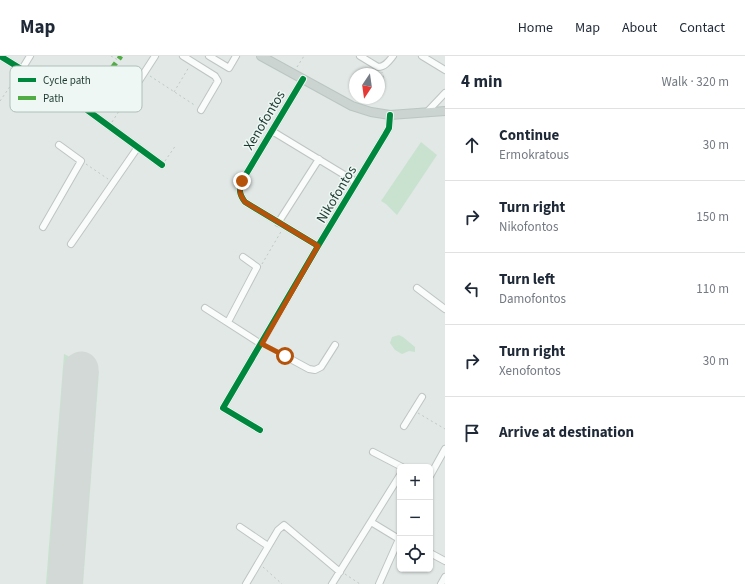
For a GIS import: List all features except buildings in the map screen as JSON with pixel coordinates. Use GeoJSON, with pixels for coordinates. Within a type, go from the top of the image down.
{"type":"FeatureCollection","features":[{"type":"Feature","properties":{"kind":"main road"},"geometry":{"type":"LineString","coordinates":[[261,56],[352,106],[371,112],[390,115],[445,112]]}},
{"type":"Feature","properties":{"kind":"street"},"geometry":{"type":"LineString","coordinates":[[0,56],[17,66]]}},
{"type":"Feature","properties":{"kind":"street"},"geometry":{"type":"LineString","coordinates":[[24,66],[30,56]]}},
{"type":"Feature","properties":{"kind":"street"},"geometry":{"type":"LineString","coordinates":[[142,76],[156,56]]}},
{"type":"Feature","properties":{"kind":"street"},"geometry":{"type":"LineString","coordinates":[[184,56],[215,76],[218,81],[201,110]]}},
{"type":"Feature","properties":{"kind":"street"},"geometry":{"type":"LineString","coordinates":[[209,56],[229,68],[236,56]]}},
{"type":"Feature","properties":{"kind":"street"},"geometry":{"type":"LineString","coordinates":[[360,56],[378,67],[385,65],[393,56]]}},
{"type":"Feature","properties":{"kind":"street"},"geometry":{"type":"LineString","coordinates":[[422,56],[445,70]]}},
{"type":"Feature","properties":{"kind":"street","name":"Xenofontos"},"geometry":{"type":"LineString","coordinates":[[281,224],[245,202],[240,196],[239,190],[242,181],[303,79]]}},
{"type":"Feature","properties":{"kind":"street"},"geometry":{"type":"LineString","coordinates":[[427,112],[445,93]]}},
{"type":"Feature","properties":{"kind":"street"},"geometry":{"type":"LineString","coordinates":[[90,112],[162,165]]}},
{"type":"Feature","properties":{"kind":"street","name":"Nikofontos"},"geometry":{"type":"LineString","coordinates":[[260,430],[223,408],[389,128],[390,115]]}},
{"type":"Feature","properties":{"kind":"street"},"geometry":{"type":"LineString","coordinates":[[272,131],[356,182]]}},
{"type":"Feature","properties":{"kind":"street"},"geometry":{"type":"LineString","coordinates":[[43,227],[81,161],[59,145]]}},
{"type":"Feature","properties":{"kind":"street"},"geometry":{"type":"LineString","coordinates":[[71,244],[138,147]]}},
{"type":"Feature","properties":{"kind":"street"},"geometry":{"type":"LineString","coordinates":[[318,246],[281,224],[319,159]]}},
{"type":"Feature","properties":{"kind":"street"},"geometry":{"type":"LineString","coordinates":[[228,322],[257,267],[243,257]]}},
{"type":"Feature","properties":{"kind":"street"},"geometry":{"type":"LineString","coordinates":[[417,288],[445,309]]}},
{"type":"Feature","properties":{"kind":"street"},"geometry":{"type":"LineString","coordinates":[[205,308],[262,344]]}},
{"type":"Feature","properties":{"kind":"street"},"geometry":{"type":"LineString","coordinates":[[285,356],[308,369],[315,370],[321,367],[335,345]]}},
{"type":"Feature","properties":{"kind":"street"},"geometry":{"type":"LineString","coordinates":[[404,426],[422,397]]}},
{"type":"Feature","properties":{"kind":"street"},"geometry":{"type":"LineString","coordinates":[[433,471],[445,449]]}},
{"type":"Feature","properties":{"kind":"street"},"geometry":{"type":"LineString","coordinates":[[373,452],[397,464]]}},
{"type":"Feature","properties":{"kind":"street"},"geometry":{"type":"LineString","coordinates":[[332,584],[341,572],[397,480]]}},
{"type":"Feature","properties":{"kind":"street"},"geometry":{"type":"LineString","coordinates":[[371,522],[399,539],[379,584]]}},
{"type":"Feature","properties":{"kind":"street"},"geometry":{"type":"LineString","coordinates":[[246,584],[278,530],[284,525],[341,572]]}},
{"type":"Feature","properties":{"kind":"street"},"geometry":{"type":"LineString","coordinates":[[240,527],[268,546]]}},
{"type":"Feature","properties":{"kind":"street"},"geometry":{"type":"LineString","coordinates":[[433,555],[445,561]]}},
{"type":"Feature","properties":{"kind":"street"},"geometry":{"type":"LineString","coordinates":[[441,584],[445,577]]}},
{"type":"Feature","properties":{"kind":"path"},"geometry":{"type":"LineString","coordinates":[[111,56],[118,60]]}},
{"type":"Feature","properties":{"kind":"path"},"geometry":{"type":"LineString","coordinates":[[293,74],[304,56]]}},
{"type":"Feature","properties":{"kind":"path"},"geometry":{"type":"LineString","coordinates":[[174,92],[193,62]]}},
{"type":"Feature","properties":{"kind":"path"},"geometry":{"type":"LineString","coordinates":[[144,73],[201,110]]}},
{"type":"Feature","properties":{"kind":"path"},"geometry":{"type":"LineString","coordinates":[[0,102],[10,87]]}},
{"type":"Feature","properties":{"kind":"path"},"geometry":{"type":"LineString","coordinates":[[109,126],[119,112]]}},
{"type":"Feature","properties":{"kind":"path"},"geometry":{"type":"LineString","coordinates":[[162,165],[176,145]]}},
{"type":"Feature","properties":{"kind":"path"},"geometry":{"type":"LineString","coordinates":[[81,161],[114,183]]}},
{"type":"Feature","properties":{"kind":"path"},"geometry":{"type":"LineString","coordinates":[[257,267],[262,265],[281,224]]}},
{"type":"Feature","properties":{"kind":"path"},"geometry":{"type":"LineString","coordinates":[[262,344],[285,356]]}},
{"type":"Feature","properties":{"kind":"path"},"geometry":{"type":"LineString","coordinates":[[414,411],[445,429]]}},
{"type":"Feature","properties":{"kind":"path"},"geometry":{"type":"LineString","coordinates":[[258,563],[282,584]]}},
{"type":"Feature","properties":{"kind":"path"},"geometry":{"type":"LineString","coordinates":[[341,572],[360,584]]}},
{"type":"Feature","properties":{"kind":"green space"},"geometry":{"type":"Polygon","coordinates":[[[421,142],[437,155],[397,215],[381,201],[421,142]]]}},
{"type":"Feature","properties":{"kind":"green space"},"geometry":{"type":"Polygon","coordinates":[[[399,335],[415,347],[415,352],[409,351],[402,354],[395,350],[390,343],[392,337],[399,335]]]}},
{"type":"Feature","properties":{"kind":"green space"},"geometry":{"type":"Polygon","coordinates":[[[64,354],[99,371],[83,584],[73,584],[90,369],[72,360],[55,584],[46,584],[64,354]]]}},
{"type":"Feature","properties":{"kind":"runway"},"geometry":{"type":"LineString","coordinates":[[65,584],[81,369]]}},
{"type":"Feature","properties":{"kind":"marked path"},"geometry":{"type":"LineString","coordinates":[[114,66],[121,56]]}},
{"type":"Feature","properties":{"kind":"cycle path"},"geometry":{"type":"LineString","coordinates":[[0,56],[16,66]]}},
{"type":"Feature","properties":{"kind":"cycle path"},"geometry":{"type":"LineString","coordinates":[[303,79],[242,181],[240,192],[245,202],[318,246]]}},
{"type":"Feature","properties":{"kind":"cycle path"},"geometry":{"type":"LineString","coordinates":[[90,112],[162,165]]}},
{"type":"Feature","properties":{"kind":"cycle path"},"geometry":{"type":"LineString","coordinates":[[260,430],[223,408],[389,128],[390,115]]}},
{"type":"Feature","properties":{"kind":"route"},"geometry":{"type":"LineString","coordinates":[[242,181],[239,190],[240,196],[245,202],[318,246],[262,344],[285,356]]}}]}
